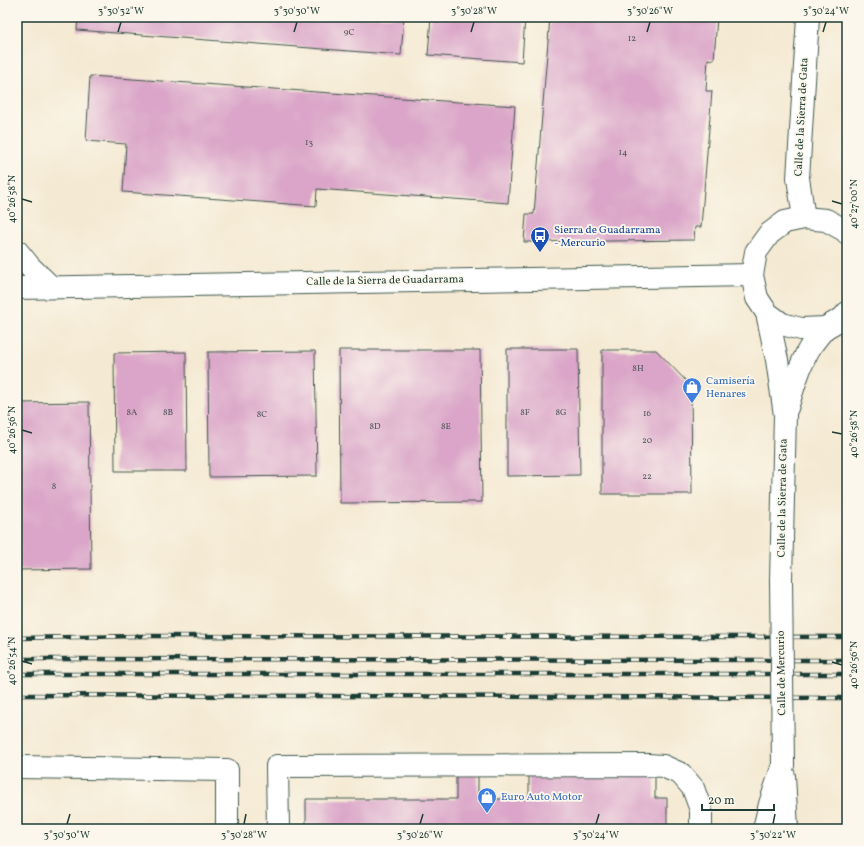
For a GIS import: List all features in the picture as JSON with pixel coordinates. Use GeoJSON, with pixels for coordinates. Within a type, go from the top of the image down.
{"type":"FeatureCollection","features":[{"type":"Feature","properties":{"kind":"street","name":"Calle de la Sierra de Gata"},"geometry":{"type":"LineString","coordinates":[[804,218],[798,178],[808,17]]}},
{"type":"Feature","properties":{"kind":"street"},"geometry":{"type":"LineString","coordinates":[[847,233],[826,220],[804,218],[785,222],[769,234],[756,252],[752,275],[758,298],[768,313],[782,324],[801,330],[825,328],[843,318],[847,314]]}},
{"type":"Feature","properties":{"kind":"street"},"geometry":{"type":"LineString","coordinates":[[17,251],[30,267],[51,288]]}},
{"type":"Feature","properties":{"kind":"street","name":"Calle de la Sierra de Guadarrama"},"geometry":{"type":"LineString","coordinates":[[17,288],[752,275]]}},
{"type":"Feature","properties":{"kind":"street","name":"Calle de la Sierra de Gata"},"geometry":{"type":"LineString","coordinates":[[768,313],[785,415],[781,580]]}},
{"type":"Feature","properties":{"kind":"street","name":"Calle de la Sierra de Gata"},"geometry":{"type":"LineString","coordinates":[[785,415],[796,379],[807,352],[825,328]]}},
{"type":"Feature","properties":{"kind":"street","name":"Calle de Mercurio"},"geometry":{"type":"LineString","coordinates":[[781,580],[783,765],[787,829]]}},
{"type":"Feature","properties":{"kind":"street"},"geometry":{"type":"LineString","coordinates":[[278,829],[277,766],[648,765],[662,766],[681,774],[693,788],[701,810],[701,829]]}},
{"type":"Feature","properties":{"kind":"street","name":"Calle de Mercurio"},"geometry":{"type":"LineString","coordinates":[[764,829],[770,804],[783,765]]}},
{"type":"Feature","properties":{"kind":"street"},"geometry":{"type":"LineString","coordinates":[[17,767],[227,770],[227,829]]}},
{"type":"Feature","properties":{"kind":"building"},"geometry":{"type":"Polygon","coordinates":[[[78,17],[404,17],[401,55],[77,30],[78,17]]]}},
{"type":"Feature","properties":{"kind":"building"},"geometry":{"type":"Polygon","coordinates":[[[431,17],[525,17],[522,62],[428,55],[431,17]]]}},
{"type":"Feature","properties":{"kind":"building"},"geometry":{"type":"Polygon","coordinates":[[[550,17],[717,17],[714,60],[708,59],[706,91],[712,91],[701,227],[695,227],[694,240],[524,242],[526,214],[534,214],[550,17]]]}},
{"type":"Feature","properties":{"kind":"building"},"geometry":{"type":"Polygon","coordinates":[[[90,76],[515,106],[508,203],[317,189],[316,206],[123,192],[126,144],[86,141],[90,76]]]}},
{"type":"Feature","properties":{"kind":"building"},"geometry":{"type":"Polygon","coordinates":[[[507,349],[578,349],[580,475],[507,476],[507,349]]]}},
{"type":"Feature","properties":{"kind":"building"},"geometry":{"type":"Polygon","coordinates":[[[339,350],[480,350],[482,502],[340,503],[339,350]]]}},
{"type":"Feature","properties":{"kind":"building"},"geometry":{"type":"Polygon","coordinates":[[[602,350],[656,350],[691,386],[692,494],[602,494],[602,350]]]}},
{"type":"Feature","properties":{"kind":"building"},"geometry":{"type":"Polygon","coordinates":[[[315,351],[317,476],[209,477],[208,352],[315,351]]]}},
{"type":"Feature","properties":{"kind":"building"},"geometry":{"type":"Polygon","coordinates":[[[186,352],[187,471],[115,471],[114,353],[186,352]]]}},
{"type":"Feature","properties":{"kind":"building"},"geometry":{"type":"Polygon","coordinates":[[[17,366],[19,403],[89,402],[91,569],[17,570],[17,366]]]}},
{"type":"Feature","properties":{"kind":"building","name":"Euro Auto Motor"},"geometry":{"type":"Polygon","coordinates":[[[456,775],[478,775],[478,799],[529,799],[529,775],[655,775],[655,798],[667,798],[667,829],[306,829],[306,799],[456,799],[456,775]]]}},
{"type":"Feature","properties":{"kind":"railway"},"geometry":{"type":"LineString","coordinates":[[17,638],[141,636],[847,637]]}},
{"type":"Feature","properties":{"kind":"railway"},"geometry":{"type":"LineString","coordinates":[[17,659],[847,660]]}},
{"type":"Feature","properties":{"kind":"railway"},"geometry":{"type":"LineString","coordinates":[[17,674],[847,674]]}},
{"type":"Feature","properties":{"kind":"railway"},"geometry":{"type":"LineString","coordinates":[[17,695],[847,698]]}},
{"type":"Feature","properties":{"kind":"place","name":"Sierra de Guadarrama - Mercurio"},"geometry":{"type":"Point","coordinates":[540,253]}},
{"type":"Feature","properties":{"kind":"place","name":"Camisería Henares"},"geometry":{"type":"Point","coordinates":[692,404]}},
{"type":"Feature","properties":{"kind":"place","name":"Euro Auto Motor"},"geometry":{"type":"Point","coordinates":[487,814]}}]}
